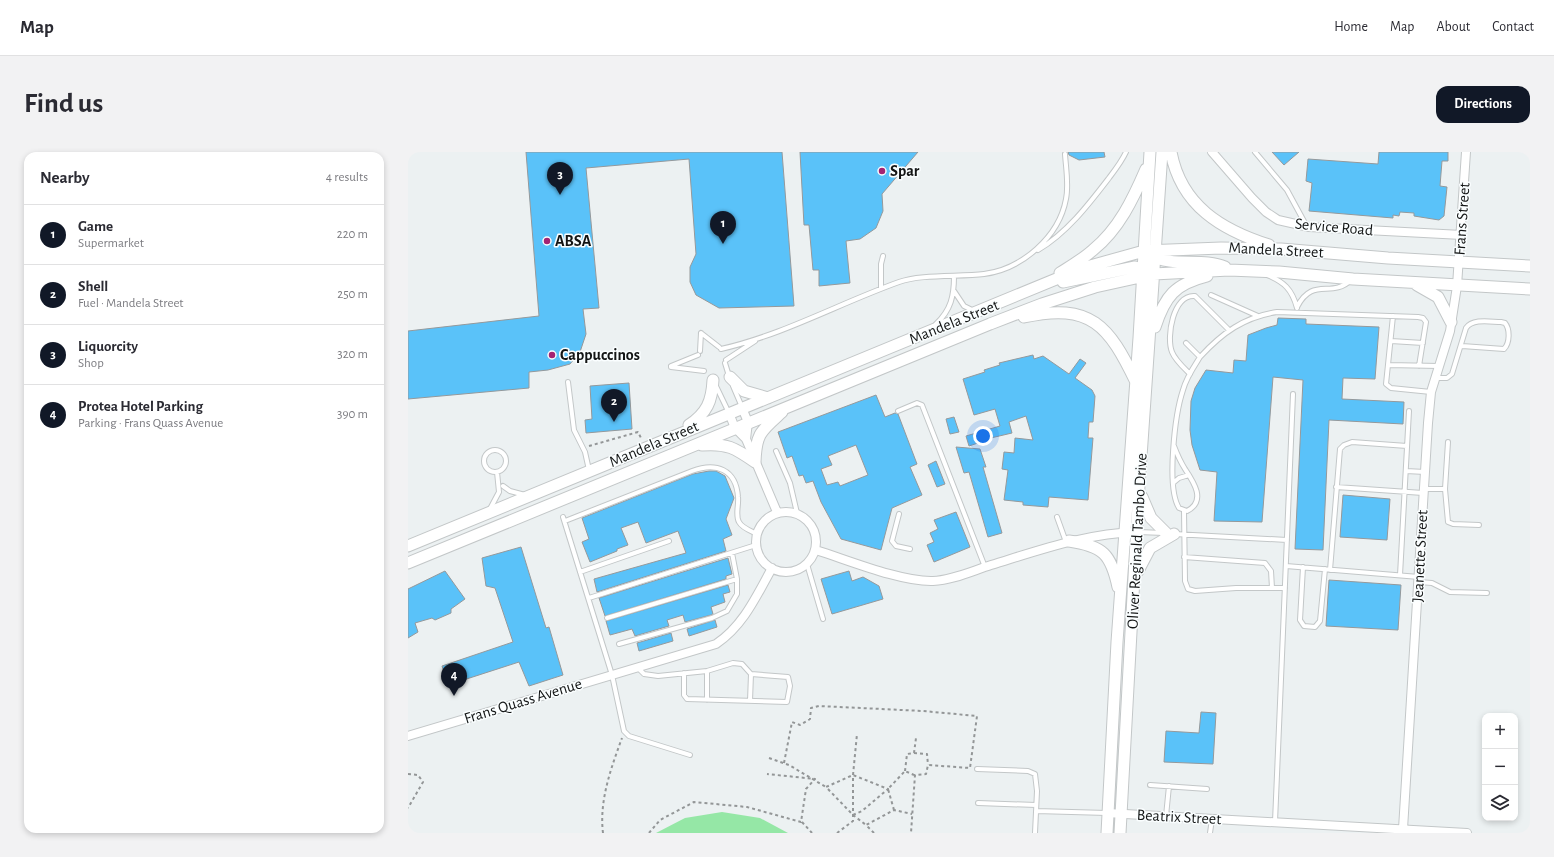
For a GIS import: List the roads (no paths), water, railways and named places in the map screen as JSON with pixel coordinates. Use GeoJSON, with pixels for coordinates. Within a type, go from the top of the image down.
{"type":"FeatureCollection","features":[{"type":"Feature","properties":{"kind":"main road","name":"Oliver Reginald Tambo Drive"},"geometry":{"type":"LineString","coordinates":[[1120,833],[1136,576],[1139,486],[1150,346],[1162,152]]}},
{"type":"Feature","properties":{"kind":"main road"},"geometry":{"type":"LineString","coordinates":[[1172,152],[1182,183],[1192,199],[1209,216],[1236,233],[1281,249]]}},
{"type":"Feature","properties":{"kind":"main road","name":"Oliver Reginald Tambo Drive"},"geometry":{"type":"LineString","coordinates":[[1107,833],[1120,599],[1136,383],[1150,157]]}},
{"type":"Feature","properties":{"kind":"main road"},"geometry":{"type":"LineString","coordinates":[[1036,288],[1092,251],[1103,241],[1121,219],[1150,157]]}},
{"type":"Feature","properties":{"kind":"main road","name":"Mandela Street"},"geometry":{"type":"LineString","coordinates":[[1156,254],[1221,248],[1281,249],[1530,266]]}},
{"type":"Feature","properties":{"kind":"main road","name":"Mandela Street"},"geometry":{"type":"LineString","coordinates":[[408,546],[672,436],[926,334],[1097,263],[1144,251]]}},
{"type":"Feature","properties":{"kind":"main road"},"geometry":{"type":"LineString","coordinates":[[1144,251],[1156,254],[1169,261],[1216,264],[1229,270]]}},
{"type":"Feature","properties":{"kind":"main road"},"geometry":{"type":"LineString","coordinates":[[1036,288],[1135,267],[1142,272]]}},
{"type":"Feature","properties":{"kind":"main road","name":"Mandela Street"},"geometry":{"type":"LineString","coordinates":[[408,562],[990,324],[1042,304],[1142,272],[1154,274],[1229,270],[1255,271],[1457,286],[1530,289]]}},
{"type":"Feature","properties":{"kind":"main road"},"geometry":{"type":"LineString","coordinates":[[1150,346],[1162,308],[1174,290],[1194,279],[1229,270]]}},
{"type":"Feature","properties":{"kind":"main road"},"geometry":{"type":"LineString","coordinates":[[1410,282],[1438,297],[1451,322]]}},
{"type":"Feature","properties":{"kind":"main road"},"geometry":{"type":"LineString","coordinates":[[990,324],[1054,312],[1074,314],[1092,320],[1104,329],[1117,345],[1136,383]]}},
{"type":"Feature","properties":{"kind":"main road"},"geometry":{"type":"LineString","coordinates":[[730,377],[744,391],[768,398]]}},
{"type":"Feature","properties":{"kind":"main road"},"geometry":{"type":"LineString","coordinates":[[672,436],[696,420],[706,411],[712,394],[713,378]]}},
{"type":"Feature","properties":{"kind":"main road"},"geometry":{"type":"LineString","coordinates":[[755,462],[756,446],[759,435],[787,407]]}},
{"type":"Feature","properties":{"kind":"main road"},"geometry":{"type":"LineString","coordinates":[[692,446],[726,445],[737,450],[755,462]]}},
{"type":"Feature","properties":{"kind":"main road"},"geometry":{"type":"LineString","coordinates":[[1136,576],[1150,548],[1175,534],[1151,518],[1139,486]]}},
{"type":"Feature","properties":{"kind":"main road"},"geometry":{"type":"LineString","coordinates":[[1067,542],[1092,546],[1106,555],[1115,572],[1120,599]]}},
{"type":"Feature","properties":{"kind":"street","name":"Service Road"},"geometry":{"type":"LineString","coordinates":[[1212,152],[1266,212],[1278,220],[1307,227],[1462,235]]}},
{"type":"Feature","properties":{"kind":"street","name":"Frans Street"},"geometry":{"type":"LineString","coordinates":[[1457,286],[1462,235],[1466,152]]}},
{"type":"Feature","properties":{"kind":"street","name":"Jeanette Street"},"geometry":{"type":"LineString","coordinates":[[1409,830],[1423,491],[1431,392],[1451,322],[1457,286]]}},
{"type":"Feature","properties":{"kind":"street"},"geometry":{"type":"LineString","coordinates":[[742,408],[748,422],[746,439]]}},
{"type":"Feature","properties":{"kind":"street"},"geometry":{"type":"LineString","coordinates":[[729,413],[735,428],[746,439],[777,512]]}},
{"type":"Feature","properties":{"kind":"street"},"geometry":{"type":"LineString","coordinates":[[787,511],[806,517],[816,532],[816,550],[806,564],[793,571],[782,572],[772,568],[761,558],[756,545],[757,534],[762,522],[777,512],[787,511]]}},
{"type":"Feature","properties":{"kind":"street"},"geometry":{"type":"LineString","coordinates":[[816,550],[902,576],[921,580],[942,580],[1067,542],[1099,535],[1138,532]]}},
{"type":"Feature","properties":{"kind":"street","name":"Frans Quass Avenue"},"geometry":{"type":"LineString","coordinates":[[408,736],[707,647],[723,639],[742,621],[772,568]]}},
{"type":"Feature","properties":{"kind":"street","name":"Beatrix Street"},"geometry":{"type":"LineString","coordinates":[[1108,813],[1467,833]]}},
{"type":"Feature","properties":{"kind":"lane"},"geometry":{"type":"LineString","coordinates":[[704,371],[671,367],[699,353],[701,333],[720,348],[760,338],[903,280],[985,274],[1018,262],[1054,240],[1070,225],[1102,186],[1126,152]]}},
{"type":"Feature","properties":{"kind":"lane"},"geometry":{"type":"LineString","coordinates":[[1255,152],[1287,190],[1307,227]]}},
{"type":"Feature","properties":{"kind":"lane"},"geometry":{"type":"LineString","coordinates":[[1032,253],[1053,230],[1064,210],[1067,189],[1065,154]]}},
{"type":"Feature","properties":{"kind":"lane"},"geometry":{"type":"LineString","coordinates":[[881,288],[881,264],[883,256]]}},
{"type":"Feature","properties":{"kind":"lane"},"geometry":{"type":"LineString","coordinates":[[1255,271],[1285,284],[1291,292],[1297,310]]}},
{"type":"Feature","properties":{"kind":"lane"},"geometry":{"type":"LineString","coordinates":[[926,334],[945,314],[951,303],[954,290],[954,276]]}},
{"type":"Feature","properties":{"kind":"lane"},"geometry":{"type":"LineString","coordinates":[[1297,310],[1303,296],[1310,291],[1342,288],[1353,279]]}},
{"type":"Feature","properties":{"kind":"lane"},"geometry":{"type":"LineString","coordinates":[[954,290],[964,306],[972,311],[980,312]]}},
{"type":"Feature","properties":{"kind":"lane"},"geometry":{"type":"LineString","coordinates":[[1211,295],[1258,316]]}},
{"type":"Feature","properties":{"kind":"lane"},"geometry":{"type":"LineString","coordinates":[[1190,374],[1171,350],[1171,321],[1176,309],[1188,298],[1195,296],[1229,330]]}},
{"type":"Feature","properties":{"kind":"lane"},"geometry":{"type":"LineString","coordinates":[[1184,511],[1177,505],[1172,483],[1174,446],[1180,399],[1190,374],[1200,357],[1229,330],[1246,320],[1258,316],[1297,310],[1423,318],[1426,322],[1419,366]]}},
{"type":"Feature","properties":{"kind":"lane"},"geometry":{"type":"LineString","coordinates":[[1393,316],[1386,382],[1389,386],[1431,392]]}},
{"type":"Feature","properties":{"kind":"lane"},"geometry":{"type":"LineString","coordinates":[[1435,378],[1445,378],[1451,376],[1462,346],[1466,328],[1472,322],[1501,322],[1508,326],[1507,344],[1504,349],[1462,346]]}},
{"type":"Feature","properties":{"kind":"lane"},"geometry":{"type":"LineString","coordinates":[[742,408],[725,362],[760,338]]}},
{"type":"Feature","properties":{"kind":"lane"},"geometry":{"type":"LineString","coordinates":[[1391,341],[1423,343]]}},
{"type":"Feature","properties":{"kind":"lane"},"geometry":{"type":"LineString","coordinates":[[1186,343],[1200,357]]}},
{"type":"Feature","properties":{"kind":"lane"},"geometry":{"type":"LineString","coordinates":[[1388,365],[1439,366]]}},
{"type":"Feature","properties":{"kind":"lane"},"geometry":{"type":"LineString","coordinates":[[713,378],[729,413]]}},
{"type":"Feature","properties":{"kind":"lane"},"geometry":{"type":"LineString","coordinates":[[568,382],[574,430],[583,448],[589,471]]}},
{"type":"Feature","properties":{"kind":"lane"},"geometry":{"type":"LineString","coordinates":[[1275,822],[1293,394]]}},
{"type":"Feature","properties":{"kind":"lane"},"geometry":{"type":"LineString","coordinates":[[898,411],[916,403],[922,405],[985,567]]}},
{"type":"Feature","properties":{"kind":"lane"},"geometry":{"type":"LineString","coordinates":[[1400,575],[1409,411]]}},
{"type":"Feature","properties":{"kind":"lane"},"geometry":{"type":"LineString","coordinates":[[1330,570],[1338,457],[1340,449],[1344,444],[1352,442],[1407,446]]}},
{"type":"Feature","properties":{"kind":"lane"},"geometry":{"type":"LineString","coordinates":[[1448,442],[1445,489],[1448,522],[1453,524],[1479,525]]}},
{"type":"Feature","properties":{"kind":"lane"},"geometry":{"type":"LineString","coordinates":[[1174,446],[1197,488],[1196,501],[1192,507],[1184,511],[1175,534],[1184,557],[1186,586],[1191,591],[1285,588]]}},
{"type":"Feature","properties":{"kind":"lane"},"geometry":{"type":"LineString","coordinates":[[494,450],[502,452],[506,458],[504,469],[497,472],[489,470],[485,464],[485,457],[494,450]]}},
{"type":"Feature","properties":{"kind":"lane"},"geometry":{"type":"LineString","coordinates":[[776,451],[790,483],[797,513]]}},
{"type":"Feature","properties":{"kind":"lane"},"geometry":{"type":"LineString","coordinates":[[690,756],[629,736],[624,731],[612,675],[564,519],[692,471],[711,466],[721,469],[732,478],[739,498],[739,522],[744,527],[757,534]]}},
{"type":"Feature","properties":{"kind":"lane"},"geometry":{"type":"LineString","coordinates":[[487,512],[498,496],[497,472]]}},
{"type":"Feature","properties":{"kind":"lane"},"geometry":{"type":"LineString","coordinates":[[1406,472],[1425,472]]}},
{"type":"Feature","properties":{"kind":"lane"},"geometry":{"type":"LineString","coordinates":[[1172,483],[1182,476],[1189,475]]}},
{"type":"Feature","properties":{"kind":"lane"},"geometry":{"type":"LineString","coordinates":[[503,486],[518,494],[529,495]]}},
{"type":"Feature","properties":{"kind":"lane"},"geometry":{"type":"LineString","coordinates":[[1336,487],[1404,492],[1445,489]]}},
{"type":"Feature","properties":{"kind":"lane"},"geometry":{"type":"LineString","coordinates":[[899,514],[892,541],[896,546],[910,549]]}},
{"type":"Feature","properties":{"kind":"lane"},"geometry":{"type":"LineString","coordinates":[[1057,517],[1067,542]]}},
{"type":"Feature","properties":{"kind":"lane"},"geometry":{"type":"LineString","coordinates":[[1138,532],[1287,540]]}},
{"type":"Feature","properties":{"kind":"lane"},"geometry":{"type":"LineString","coordinates":[[580,572],[668,541]]}},
{"type":"Feature","properties":{"kind":"lane"},"geometry":{"type":"LineString","coordinates":[[589,598],[756,545]]}},
{"type":"Feature","properties":{"kind":"lane"},"geometry":{"type":"LineString","coordinates":[[619,644],[723,613],[734,602],[736,594],[737,580],[732,553]]}},
{"type":"Feature","properties":{"kind":"lane"},"geometry":{"type":"LineString","coordinates":[[1184,557],[1265,563],[1271,571],[1272,588]]}},
{"type":"Feature","properties":{"kind":"lane"},"geometry":{"type":"LineString","coordinates":[[806,564],[823,619]]}},
{"type":"Feature","properties":{"kind":"lane"},"geometry":{"type":"LineString","coordinates":[[1286,566],[1400,575],[1432,583],[1450,592],[1487,593]]}},
{"type":"Feature","properties":{"kind":"lane"},"geometry":{"type":"LineString","coordinates":[[1303,567],[1300,620],[1304,626],[1310,628],[1315,627],[1320,621],[1325,569]]}},
{"type":"Feature","properties":{"kind":"lane"},"geometry":{"type":"LineString","coordinates":[[607,618],[737,580]]}},
{"type":"Feature","properties":{"kind":"lane"},"geometry":{"type":"LineString","coordinates":[[638,668],[642,673],[650,676],[707,671],[737,662],[746,666],[751,674],[750,702]]}},
{"type":"Feature","properties":{"kind":"lane"},"geometry":{"type":"LineString","coordinates":[[707,671],[707,700]]}},
{"type":"Feature","properties":{"kind":"lane"},"geometry":{"type":"LineString","coordinates":[[684,673],[685,697],[688,699],[786,703],[789,698],[790,686],[790,679],[787,676],[751,674]]}},
{"type":"Feature","properties":{"kind":"lane"},"geometry":{"type":"LineString","coordinates":[[977,769],[1032,772],[1036,778],[1035,833]]}},
{"type":"Feature","properties":{"kind":"lane"},"geometry":{"type":"LineString","coordinates":[[1150,785],[1207,789]]}},
{"type":"Feature","properties":{"kind":"lane"},"geometry":{"type":"LineString","coordinates":[[1166,817],[1169,786]]}},
{"type":"Feature","properties":{"kind":"lane"},"geometry":{"type":"LineString","coordinates":[[978,802],[1036,804]]}},
{"type":"Feature","properties":{"kind":"lane"},"geometry":{"type":"LineString","coordinates":[[1036,811],[1108,813]]}},
{"type":"Feature","properties":{"kind":"lane"},"geometry":{"type":"LineString","coordinates":[[1210,833],[1212,819]]}},
{"type":"Feature","properties":{"kind":"place","name":"Spar"},"geometry":{"type":"Point","coordinates":[882,171]}},
{"type":"Feature","properties":{"kind":"place","name":"Liquorcity"},"geometry":{"type":"Point","coordinates":[560,195]}},
{"type":"Feature","properties":{"kind":"place","name":"ABSA"},"geometry":{"type":"Point","coordinates":[547,241]}},
{"type":"Feature","properties":{"kind":"place","name":"Game"},"geometry":{"type":"Point","coordinates":[723,244]}},
{"type":"Feature","properties":{"kind":"place","name":"Cappuccinos"},"geometry":{"type":"Point","coordinates":[552,355]}},
{"type":"Feature","properties":{"kind":"place","name":"Shell"},"geometry":{"type":"Point","coordinates":[614,422]}},
{"type":"Feature","properties":{"kind":"place","name":"Protea Hotel Parking"},"geometry":{"type":"Point","coordinates":[454,696]}}]}
